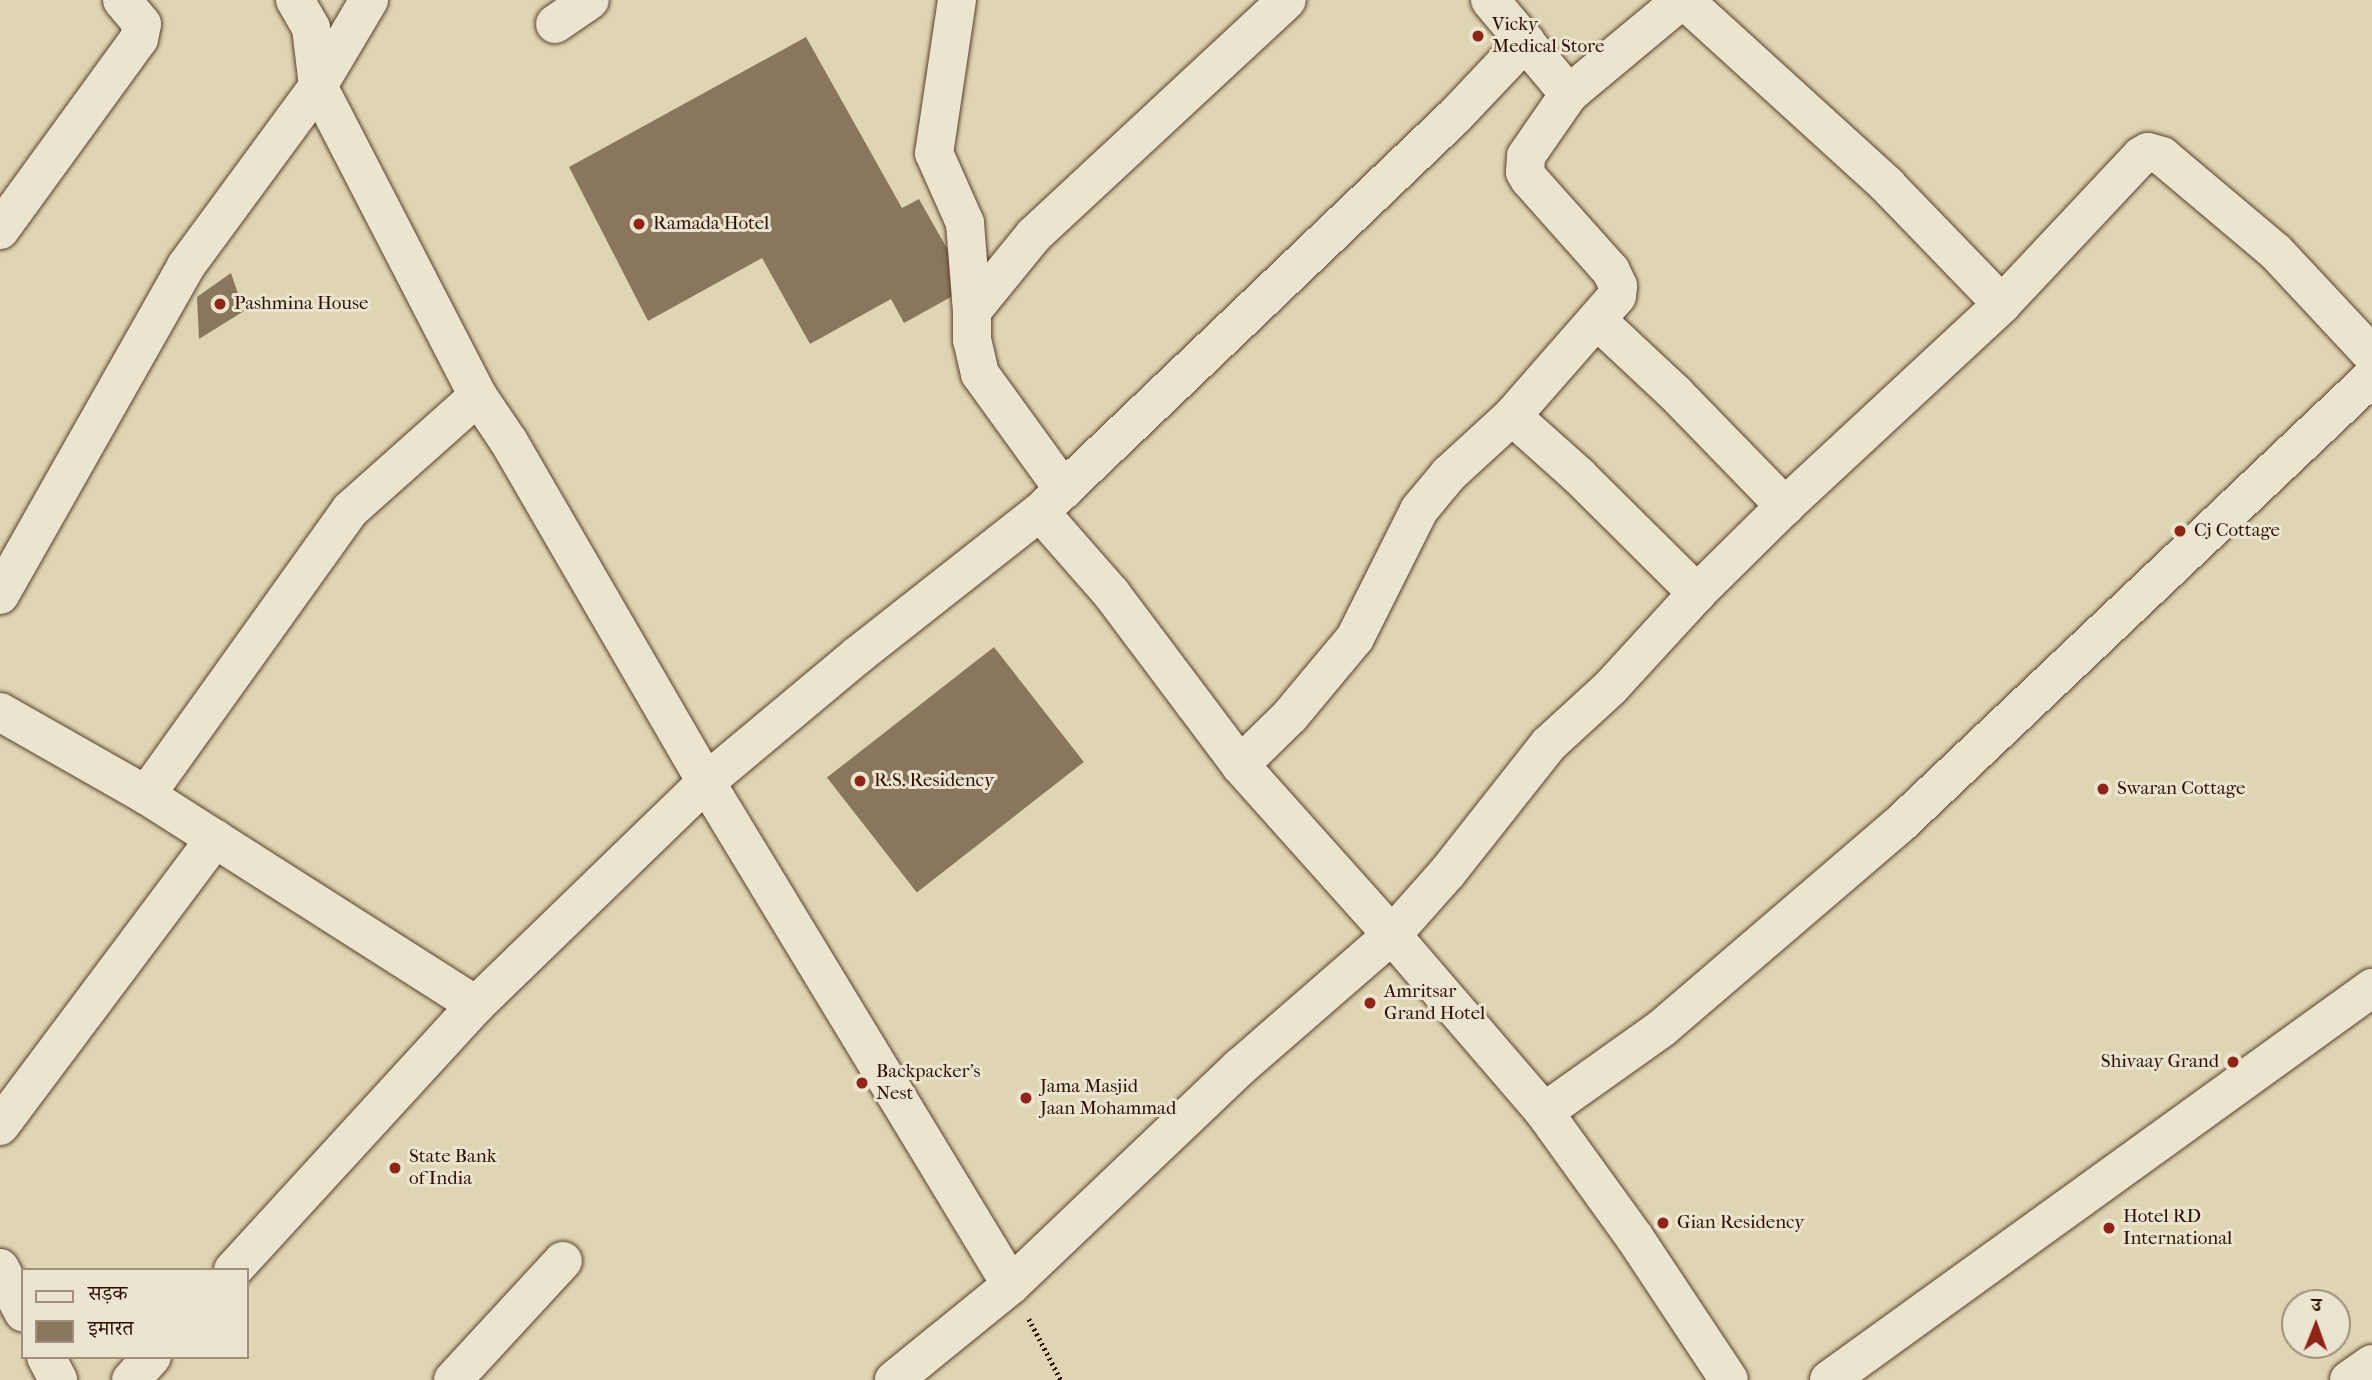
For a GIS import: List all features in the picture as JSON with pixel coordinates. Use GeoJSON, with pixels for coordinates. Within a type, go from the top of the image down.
{"type":"FeatureCollection","features":[{"type":"Feature","properties":{"kind":"street"},"geometry":{"type":"LineString","coordinates":[[0,230],[139,39],[142,24],[122,0]]}},
{"type":"Feature","properties":{"kind":"street"},"geometry":{"type":"LineString","coordinates":[[295,0],[311,28],[318,86],[478,396],[516,454],[706,782],[1011,1285]]}},
{"type":"Feature","properties":{"kind":"street"},"geometry":{"type":"LineString","coordinates":[[0,595],[186,266],[318,86],[369,0]]}},
{"type":"Feature","properties":{"kind":"street"},"geometry":{"type":"LineString","coordinates":[[555,24],[590,0]]}},
{"type":"Feature","properties":{"kind":"street"},"geometry":{"type":"LineString","coordinates":[[957,0],[934,153],[965,223],[972,340],[980,374],[1052,501],[1111,593],[1240,765],[1392,935],[1544,1112],[1635,1238],[1729,1380]]}},
{"type":"Feature","properties":{"kind":"street"},"geometry":{"type":"LineString","coordinates":[[972,311],[1034,234],[1287,0]]}},
{"type":"Feature","properties":{"kind":"street"},"geometry":{"type":"LineString","coordinates":[[1490,0],[1569,94]]}},
{"type":"Feature","properties":{"kind":"street"},"geometry":{"type":"LineString","coordinates":[[1240,765],[1290,716],[1355,638],[1419,510],[1449,474],[1512,416],[1617,296],[1615,279],[1525,172],[1526,156],[1569,94],[1683,0],[1887,185],[2002,304]]}},
{"type":"Feature","properties":{"kind":"street"},"geometry":{"type":"LineString","coordinates":[[235,1268],[477,1005],[706,782],[858,655],[1052,501],[1455,116],[1526,41]]}},
{"type":"Feature","properties":{"kind":"street"},"geometry":{"type":"LineString","coordinates":[[894,1380],[1011,1285],[1240,1067],[1392,935],[1447,873],[1549,744],[1611,687],[1697,593],[1785,506],[2002,304],[2133,164],[2148,152],[2156,152],[2276,252],[2371,374],[1898,826],[1662,1028],[1544,1112]]}},
{"type":"Feature","properties":{"kind":"street"},"geometry":{"type":"LineString","coordinates":[[1597,320],[1785,506]]}},
{"type":"Feature","properties":{"kind":"street"},"geometry":{"type":"LineString","coordinates":[[146,795],[350,510],[478,396]]}},
{"type":"Feature","properties":{"kind":"street"},"geometry":{"type":"LineString","coordinates":[[1512,416],[1596,492],[1697,593]]}},
{"type":"Feature","properties":{"kind":"street"},"geometry":{"type":"LineString","coordinates":[[0,712],[146,795],[477,1005]]}},
{"type":"Feature","properties":{"kind":"street"},"geometry":{"type":"LineString","coordinates":[[0,1126],[215,839]]}},
{"type":"Feature","properties":{"kind":"street"},"geometry":{"type":"LineString","coordinates":[[1829,1380],[2372,988]]}},
{"type":"Feature","properties":{"kind":"street"},"geometry":{"type":"LineString","coordinates":[[453,1380],[563,1261]]}},
{"type":"Feature","properties":{"kind":"street"},"geometry":{"type":"LineString","coordinates":[[0,1268],[21,1308]]}},
{"type":"Feature","properties":{"kind":"street"},"geometry":{"type":"LineString","coordinates":[[47,1359],[58,1380]]}},
{"type":"Feature","properties":{"kind":"street"},"geometry":{"type":"LineString","coordinates":[[131,1380],[150,1359]]}},
{"type":"Feature","properties":{"kind":"path"},"geometry":{"type":"LineString","coordinates":[[1011,1285],[1061,1380]]}},
{"type":"Feature","properties":{"kind":"building"},"geometry":{"type":"Polygon","coordinates":[[[806,37],[902,208],[919,199],[969,287],[904,323],[891,299],[810,344],[762,258],[648,321],[569,167],[806,37]]]}},
{"type":"Feature","properties":{"kind":"building","name":"Pashmina House"},"geometry":{"type":"Polygon","coordinates":[[[231,273],[244,311],[199,339],[197,297],[231,273]]]}},
{"type":"Feature","properties":{"kind":"building"},"geometry":{"type":"Polygon","coordinates":[[[994,647],[1084,762],[917,893],[827,778],[994,647]]]}},
{"type":"Feature","properties":{"kind":"place","name":"Vicky Medical Store"},"geometry":{"type":"Point","coordinates":[1478,36]}},
{"type":"Feature","properties":{"kind":"place","name":"Ramada Hotel"},"geometry":{"type":"Point","coordinates":[639,224]}},
{"type":"Feature","properties":{"kind":"place","name":"Pashmina House"},"geometry":{"type":"Point","coordinates":[220,304]}},
{"type":"Feature","properties":{"kind":"place","name":"Cj Cottage"},"geometry":{"type":"Point","coordinates":[2180,531]}},
{"type":"Feature","properties":{"kind":"place","name":"R.S. Residency"},"geometry":{"type":"Point","coordinates":[860,781]}},
{"type":"Feature","properties":{"kind":"place","name":"Swaran Cottage"},"geometry":{"type":"Point","coordinates":[2103,789]}},
{"type":"Feature","properties":{"kind":"place","name":"Amritsar Grand Hotel"},"geometry":{"type":"Point","coordinates":[1370,1003]}},
{"type":"Feature","properties":{"kind":"place","name":"Shivaay Grand"},"geometry":{"type":"Point","coordinates":[2233,1062]}},
{"type":"Feature","properties":{"kind":"place","name":"Backpacker’s Nest"},"geometry":{"type":"Point","coordinates":[862,1083]}},
{"type":"Feature","properties":{"kind":"place","name":"Jama Masjid Jaan Mohammad"},"geometry":{"type":"Point","coordinates":[1026,1098]}},
{"type":"Feature","properties":{"kind":"place","name":"State Bank of India"},"geometry":{"type":"Point","coordinates":[395,1168]}},
{"type":"Feature","properties":{"kind":"place","name":"Gian Residency"},"geometry":{"type":"Point","coordinates":[1663,1223]}},
{"type":"Feature","properties":{"kind":"place","name":"Hotel RD International"},"geometry":{"type":"Point","coordinates":[2109,1228]}}]}
